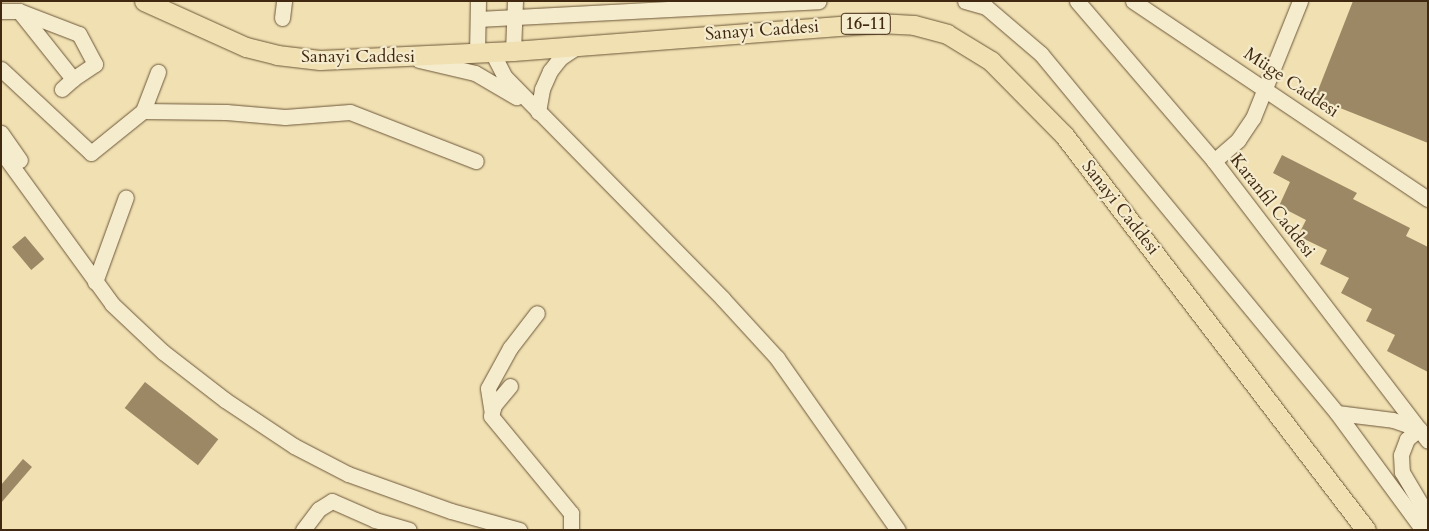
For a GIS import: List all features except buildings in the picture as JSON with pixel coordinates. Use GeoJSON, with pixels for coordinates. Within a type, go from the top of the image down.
{"type":"FeatureCollection","features":[{"type":"Feature","properties":{"kind":"main road","name":"Sanayi Caddesi"},"geometry":{"type":"LineString","coordinates":[[144,1],[246,47],[277,55],[320,60],[411,58],[878,23],[919,26],[968,44],[1016,83],[1064,135],[1366,530]]}},
{"type":"Feature","properties":{"kind":"lane"},"geometry":{"type":"LineString","coordinates":[[282,18],[284,1]]}},
{"type":"Feature","properties":{"kind":"lane"},"geometry":{"type":"LineString","coordinates":[[478,1],[478,19],[485,53],[538,112],[723,299],[777,358],[898,530]]}},
{"type":"Feature","properties":{"kind":"lane"},"geometry":{"type":"LineString","coordinates":[[513,51],[515,1]]}},
{"type":"Feature","properties":{"kind":"lane"},"geometry":{"type":"LineString","coordinates":[[478,19],[819,1]]}},
{"type":"Feature","properties":{"kind":"lane"},"geometry":{"type":"LineString","coordinates":[[965,1],[986,8],[1040,54],[1337,413],[1423,530]]}},
{"type":"Feature","properties":{"kind":"lane","name":"Karanfil Caddesi"},"geometry":{"type":"LineString","coordinates":[[1077,1],[1214,161],[1423,435]]}},
{"type":"Feature","properties":{"kind":"lane","name":"Müge Caddesi"},"geometry":{"type":"LineString","coordinates":[[1133,1],[1428,199]]}},
{"type":"Feature","properties":{"kind":"lane"},"geometry":{"type":"LineString","coordinates":[[1214,161],[1238,140],[1253,118],[1300,1]]}},
{"type":"Feature","properties":{"kind":"lane"},"geometry":{"type":"LineString","coordinates":[[1,11],[19,11],[79,34],[95,64],[68,84],[19,11]]}},
{"type":"Feature","properties":{"kind":"lane"},"geometry":{"type":"LineString","coordinates":[[538,112],[542,89],[550,71],[560,58],[580,46]]}},
{"type":"Feature","properties":{"kind":"lane"},"geometry":{"type":"LineString","coordinates":[[411,58],[475,73],[538,112]]}},
{"type":"Feature","properties":{"kind":"lane"},"geometry":{"type":"LineString","coordinates":[[1,69],[91,153],[143,111],[158,72]]}},
{"type":"Feature","properties":{"kind":"lane"},"geometry":{"type":"LineString","coordinates":[[143,111],[226,112],[285,117],[350,112],[476,160]]}},
{"type":"Feature","properties":{"kind":"lane"},"geometry":{"type":"LineString","coordinates":[[1,133],[23,165],[64,240]]}},
{"type":"Feature","properties":{"kind":"lane"},"geometry":{"type":"LineString","coordinates":[[1,151],[112,304],[162,352],[224,400],[294,446],[358,477],[451,512],[519,530]]}},
{"type":"Feature","properties":{"kind":"lane"},"geometry":{"type":"LineString","coordinates":[[1,165],[23,196],[64,240]]}},
{"type":"Feature","properties":{"kind":"lane"},"geometry":{"type":"LineString","coordinates":[[95,282],[126,197]]}},
{"type":"Feature","properties":{"kind":"lane"},"geometry":{"type":"LineString","coordinates":[[536,313],[510,348],[488,388],[492,414],[571,513],[571,530]]}},
{"type":"Feature","properties":{"kind":"lane"},"geometry":{"type":"LineString","coordinates":[[492,414],[494,405],[510,386]]}},
{"type":"Feature","properties":{"kind":"lane"},"geometry":{"type":"LineString","coordinates":[[1337,413],[1393,420],[1423,435]]}},
{"type":"Feature","properties":{"kind":"lane"},"geometry":{"type":"LineString","coordinates":[[1423,435],[1407,439],[1401,455],[1402,472],[1428,516]]}},
{"type":"Feature","properties":{"kind":"lane"},"geometry":{"type":"LineString","coordinates":[[303,530],[319,509],[332,501],[375,520],[409,530]]}}]}
